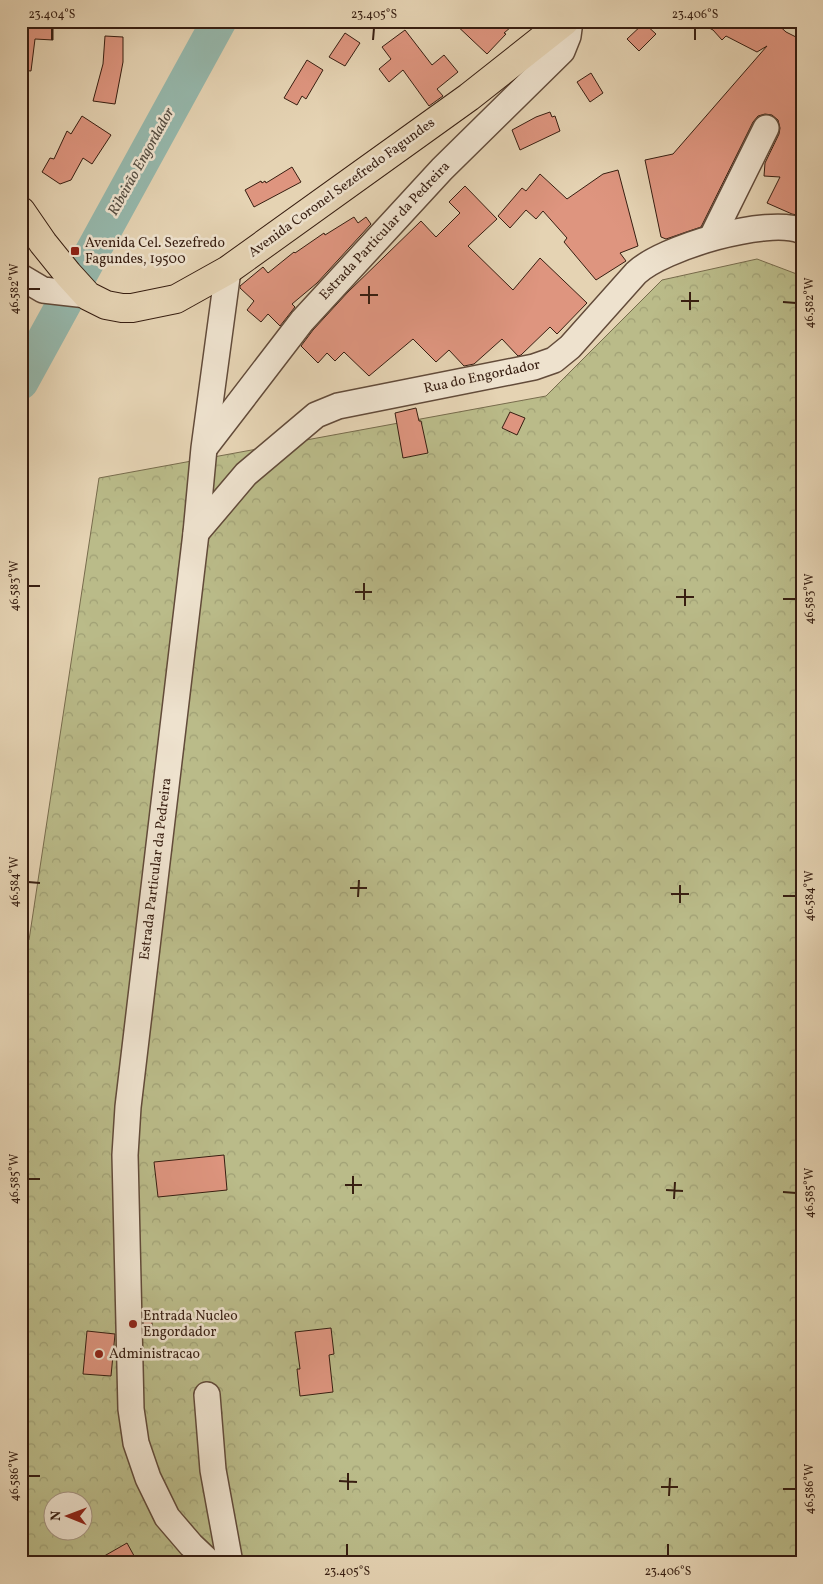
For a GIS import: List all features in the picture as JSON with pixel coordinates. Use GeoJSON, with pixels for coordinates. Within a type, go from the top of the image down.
{"type":"FeatureCollection","features":[{"type":"Feature","properties":{"kind":"main road","name":"Avenida Coronel Sezefredo Fagundes"},"geometry":{"type":"LineString","coordinates":[[21,211],[42,243],[87,295],[106,305],[132,308],[176,299],[228,270],[469,97],[565,21]]}},
{"type":"Feature","properties":{"kind":"street","name":"Estrada Particular da Pedreira"},"geometry":{"type":"LineString","coordinates":[[204,448],[302,321],[442,169],[562,51],[568,36],[570,21]]}},
{"type":"Feature","properties":{"kind":"street"},"geometry":{"type":"LineString","coordinates":[[712,237],[766,128]]}},
{"type":"Feature","properties":{"kind":"street","name":"Rua do Engordador"},"geometry":{"type":"LineString","coordinates":[[196,533],[246,474],[316,415],[338,406],[534,368],[554,360],[570,347],[644,265],[712,237],[799,223]]}},
{"type":"Feature","properties":{"kind":"street","name":"Estrada Particular da Pedreira"},"geometry":{"type":"LineString","coordinates":[[210,1563],[191,1545],[167,1517],[148,1478],[136,1443],[132,1409],[125,1155],[127,1115],[196,533],[204,448],[228,270]]}},
{"type":"Feature","properties":{"kind":"street"},"geometry":{"type":"LineString","coordinates":[[21,277],[43,290],[87,295]]}},
{"type":"Feature","properties":{"kind":"street"},"geometry":{"type":"LineString","coordinates":[[207,1395],[213,1470],[230,1563]]}},
{"type":"Feature","properties":{"kind":"green space"},"geometry":{"type":"Polygon","coordinates":[[[757,259],[802,276],[802,1563],[21,1563],[21,940],[29,940],[99,478],[546,396],[662,280],[757,259]]]}},
{"type":"Feature","properties":{"kind":"building"},"geometry":{"type":"Polygon","coordinates":[[[21,21],[53,21],[53,40],[35,39],[31,71],[21,70],[21,21]]]}},
{"type":"Feature","properties":{"kind":"building"},"geometry":{"type":"Polygon","coordinates":[[[452,21],[518,21],[504,33],[506,34],[487,54],[452,21]]]}},
{"type":"Feature","properties":{"kind":"building"},"geometry":{"type":"Polygon","coordinates":[[[696,21],[774,21],[786,32],[802,40],[802,216],[792,214],[767,203],[780,177],[764,176],[765,163],[780,128],[778,120],[772,115],[765,114],[758,116],[753,122],[701,227],[666,239],[661,237],[645,160],[673,154],[767,46],[757,52],[726,36],[722,40],[713,30],[696,21]]]}},
{"type":"Feature","properties":{"kind":"building"},"geometry":{"type":"Polygon","coordinates":[[[644,23],[656,34],[639,51],[627,39],[644,23]]]}},
{"type":"Feature","properties":{"kind":"building"},"geometry":{"type":"Polygon","coordinates":[[[405,30],[432,65],[444,55],[458,72],[437,89],[443,96],[429,106],[403,70],[389,82],[379,69],[391,59],[382,47],[405,30]]]}},
{"type":"Feature","properties":{"kind":"building"},"geometry":{"type":"Polygon","coordinates":[[[345,33],[360,43],[345,66],[329,57],[345,33]]]}},
{"type":"Feature","properties":{"kind":"building"},"geometry":{"type":"Polygon","coordinates":[[[105,36],[123,37],[123,62],[115,104],[93,101],[103,64],[105,36]]]}},
{"type":"Feature","properties":{"kind":"building"},"geometry":{"type":"Polygon","coordinates":[[[307,60],[323,70],[306,99],[302,96],[297,105],[284,98],[307,60]]]}},
{"type":"Feature","properties":{"kind":"building"},"geometry":{"type":"Polygon","coordinates":[[[591,73],[603,93],[590,102],[577,82],[591,73]]]}},
{"type":"Feature","properties":{"kind":"building"},"geometry":{"type":"Polygon","coordinates":[[[550,112],[552,117],[555,116],[560,131],[520,150],[512,130],[550,112]]]}},
{"type":"Feature","properties":{"kind":"building"},"geometry":{"type":"Polygon","coordinates":[[[82,116],[111,135],[92,164],[83,158],[71,180],[60,184],[42,172],[50,158],[54,159],[67,131],[71,134],[82,116]]]}},
{"type":"Feature","properties":{"kind":"building"},"geometry":{"type":"Polygon","coordinates":[[[292,167],[301,182],[254,207],[245,190],[261,181],[266,183],[292,167]]]}},
{"type":"Feature","properties":{"kind":"building"},"geometry":{"type":"Polygon","coordinates":[[[618,170],[638,246],[620,253],[626,261],[596,280],[564,242],[567,238],[543,211],[536,219],[526,210],[510,228],[498,216],[522,188],[526,191],[540,174],[567,199],[603,174],[618,170]]]}},
{"type":"Feature","properties":{"kind":"building"},"geometry":{"type":"Polygon","coordinates":[[[465,186],[497,219],[468,246],[513,290],[540,258],[587,303],[557,334],[550,327],[518,356],[502,339],[474,364],[464,366],[449,350],[436,362],[413,339],[369,376],[344,352],[335,361],[327,353],[318,363],[301,346],[313,330],[348,292],[421,221],[436,237],[460,213],[449,202],[465,186]]]}},
{"type":"Feature","properties":{"kind":"building"},"geometry":{"type":"Polygon","coordinates":[[[354,217],[358,223],[366,217],[371,224],[317,283],[292,304],[295,307],[280,326],[268,314],[261,322],[247,310],[254,301],[240,286],[263,267],[268,273],[294,252],[354,217]]]}},
{"type":"Feature","properties":{"kind":"building"},"geometry":{"type":"Polygon","coordinates":[[[416,408],[428,453],[403,458],[395,413],[416,408]]]}},
{"type":"Feature","properties":{"kind":"building"},"geometry":{"type":"Polygon","coordinates":[[[510,412],[525,418],[517,435],[502,428],[510,412]]]}},
{"type":"Feature","properties":{"kind":"building"},"geometry":{"type":"Polygon","coordinates":[[[224,1155],[227,1190],[158,1197],[154,1162],[224,1155]]]}},
{"type":"Feature","properties":{"kind":"building"},"geometry":{"type":"Polygon","coordinates":[[[143,1315],[152,1315],[152,1333],[144,1333],[143,1315]]]}},
{"type":"Feature","properties":{"kind":"building"},"geometry":{"type":"Polygon","coordinates":[[[331,1328],[334,1354],[329,1355],[333,1392],[300,1396],[297,1369],[300,1369],[295,1332],[331,1328]]]}},
{"type":"Feature","properties":{"kind":"building","name":"Administracao"},"geometry":{"type":"Polygon","coordinates":[[[87,1331],[115,1334],[111,1376],[83,1374],[87,1331]]]}},
{"type":"Feature","properties":{"kind":"building"},"geometry":{"type":"Polygon","coordinates":[[[127,1543],[138,1563],[92,1563],[127,1543]]]}},
{"type":"Feature","properties":{"kind":"waterway","name":"Ribeirão Engordador"},"geometry":{"type":"LineString","coordinates":[[21,382],[219,21]]}},
{"type":"Feature","properties":{"kind":"place","name":"Avenida Cel. Sezefredo Fagundes, 19500"},"geometry":{"type":"Point","coordinates":[75,251]}},
{"type":"Feature","properties":{"kind":"place","name":"Entrada Nucleo Engordador"},"geometry":{"type":"Point","coordinates":[133,1324]}},
{"type":"Feature","properties":{"kind":"place","name":"Administracao"},"geometry":{"type":"Point","coordinates":[99,1354]}}]}
